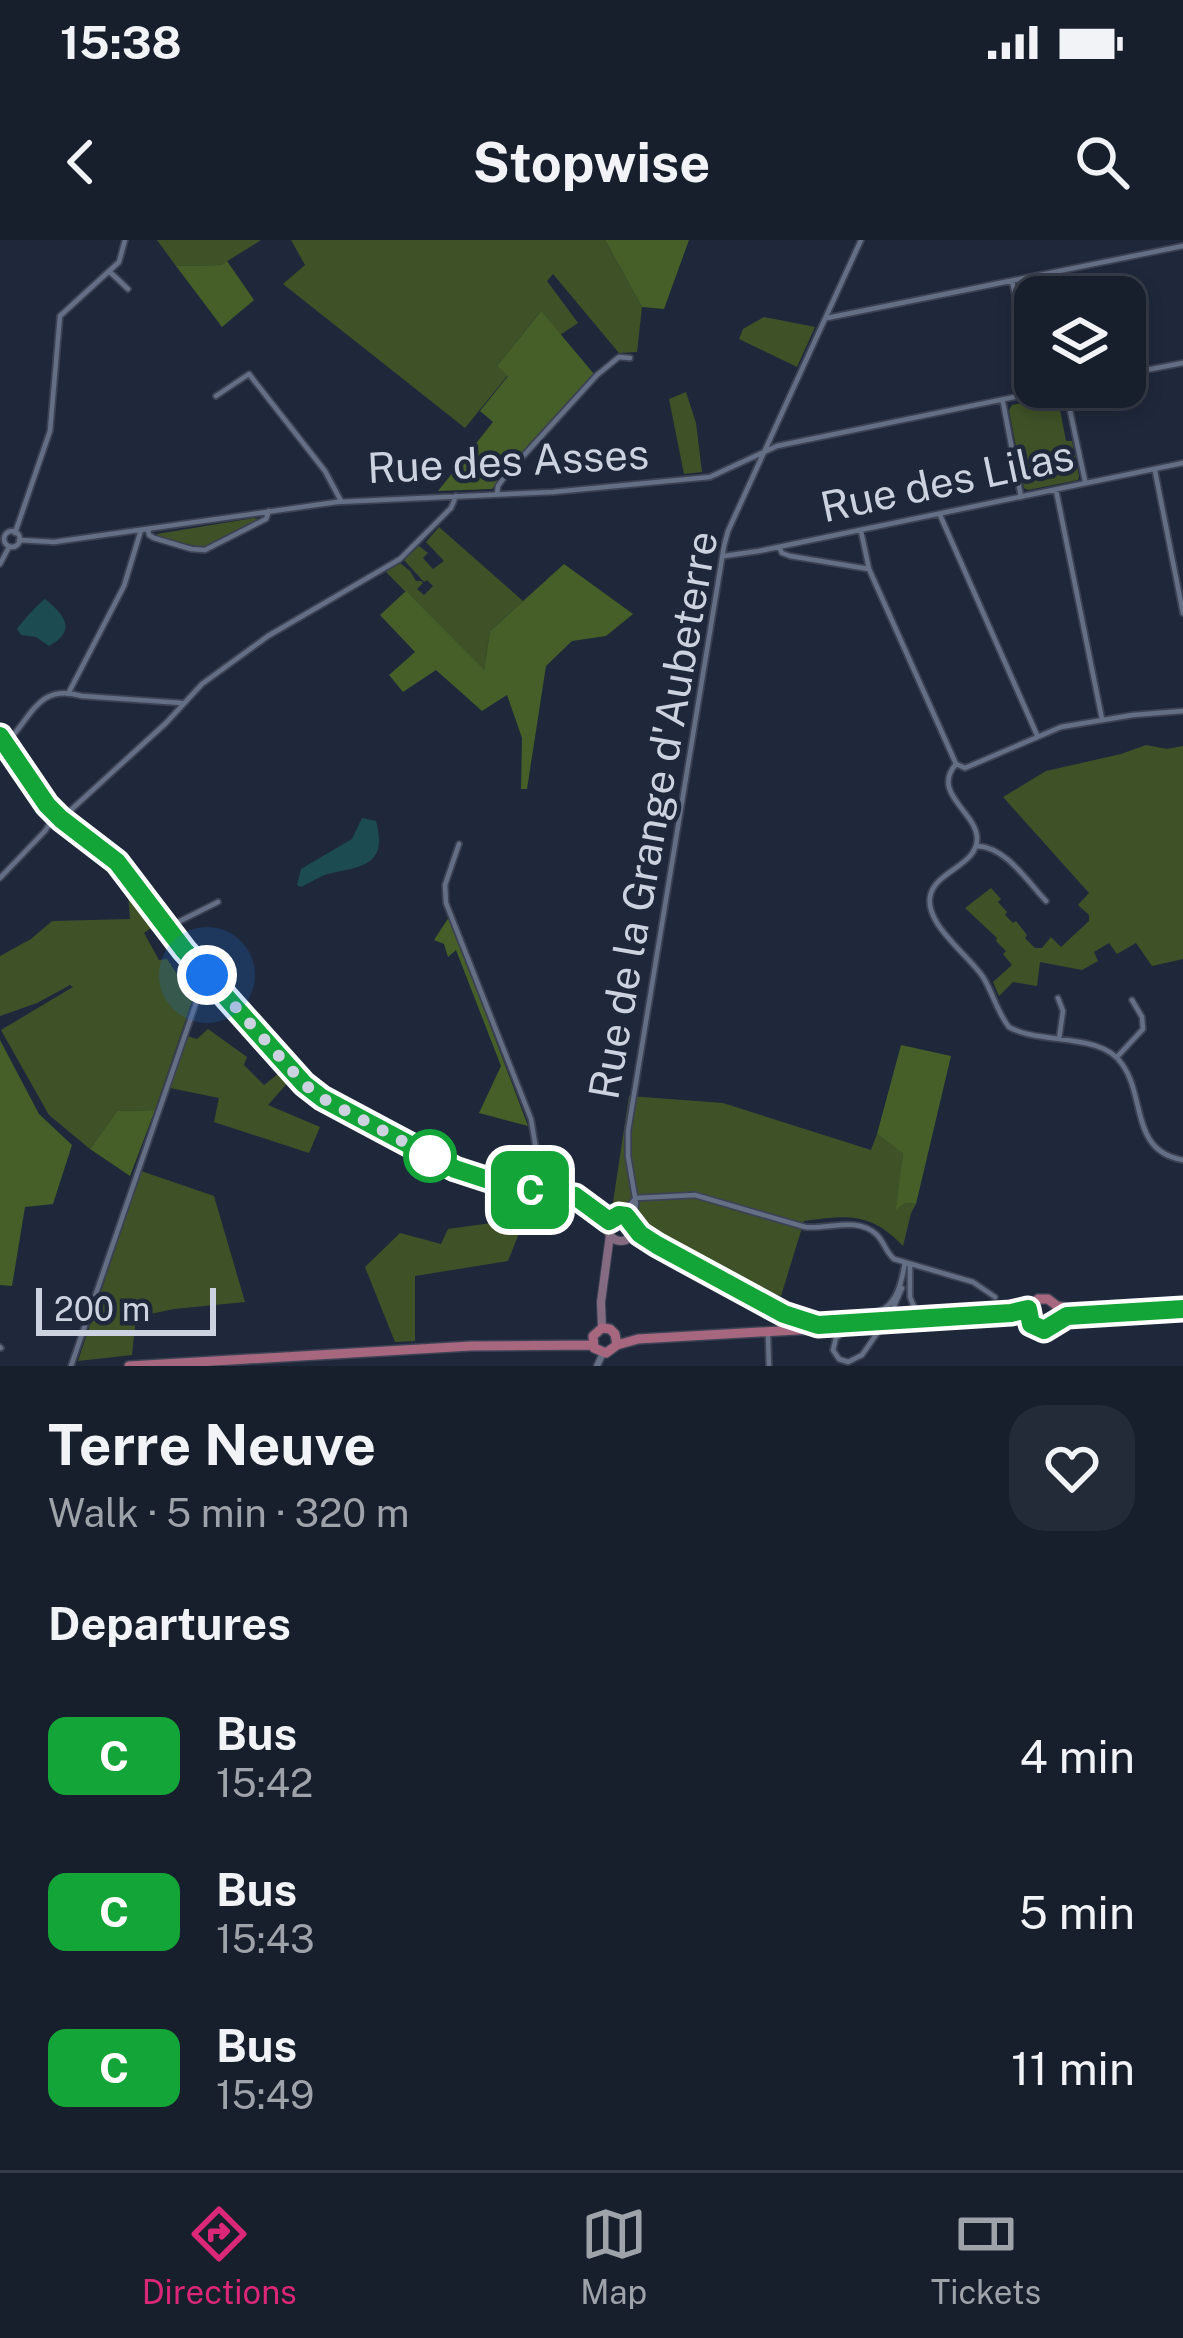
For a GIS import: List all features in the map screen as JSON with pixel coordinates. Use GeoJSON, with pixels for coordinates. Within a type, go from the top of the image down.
{"type":"FeatureCollection","features":[{"type":"Feature","properties":{"kind":"main road"},"geometry":{"type":"LineString","coordinates":[[3,740],[47,805],[117,862],[166,928],[304,1084],[455,1169],[501,1184],[575,1196],[609,1221],[608,1266],[596,1336],[603,1353],[613,1350],[616,1340],[610,1329],[596,1336],[538,1343],[129,1366]]}},
{"type":"Feature","properties":{"kind":"main road"},"geometry":{"type":"LineString","coordinates":[[609,1221],[622,1215],[657,1245],[784,1314],[818,1325]]}},
{"type":"Feature","properties":{"kind":"main road"},"geometry":{"type":"LineString","coordinates":[[608,1266],[621,1241],[632,1235],[633,1226]]}},
{"type":"Feature","properties":{"kind":"main road"},"geometry":{"type":"LineString","coordinates":[[610,1235],[621,1241]]}},
{"type":"Feature","properties":{"kind":"main road"},"geometry":{"type":"LineString","coordinates":[[616,1340],[1011,1313],[1043,1298],[1067,1308],[1183,1305]]}},
{"type":"Feature","properties":{"kind":"main road"},"geometry":{"type":"LineString","coordinates":[[1028,1309],[1029,1321],[1044,1330],[1076,1315],[1183,1305]]}},
{"type":"Feature","properties":{"kind":"main road"},"geometry":{"type":"LineString","coordinates":[[1057,1306],[1058,1320]]}},
{"type":"Feature","properties":{"kind":"main road"},"geometry":{"type":"LineString","coordinates":[[768,1330],[1006,1318],[1029,1321]]}},
{"type":"Feature","properties":{"kind":"street"},"geometry":{"type":"LineString","coordinates":[[9,547],[16,546],[50,431],[60,316],[122,257],[125,240]]}},
{"type":"Feature","properties":{"kind":"street"},"geometry":{"type":"LineString","coordinates":[[767,449],[862,240]]}},
{"type":"Feature","properties":{"kind":"street"},"geometry":{"type":"LineString","coordinates":[[827,317],[1183,246]]}},
{"type":"Feature","properties":{"kind":"street"},"geometry":{"type":"LineString","coordinates":[[109,271],[128,289]]}},
{"type":"Feature","properties":{"kind":"street"},"geometry":{"type":"LineString","coordinates":[[1012,280],[1014,289]]}},
{"type":"Feature","properties":{"kind":"street"},"geometry":{"type":"LineString","coordinates":[[497,494],[506,475],[596,375],[620,357],[630,358]]}},
{"type":"Feature","properties":{"kind":"street"},"geometry":{"type":"LineString","coordinates":[[1146,370],[1183,363]]}},
{"type":"Feature","properties":{"kind":"street"},"geometry":{"type":"LineString","coordinates":[[216,396],[248,374],[325,471],[341,501]]}},
{"type":"Feature","properties":{"kind":"street","name":"Rue des Asses"},"geometry":{"type":"LineString","coordinates":[[2,534],[54,542],[341,501],[588,490],[710,477],[767,449],[1014,398]]}},
{"type":"Feature","properties":{"kind":"street"},"geometry":{"type":"LineString","coordinates":[[1002,400],[1021,497]]}},
{"type":"Feature","properties":{"kind":"street"},"geometry":{"type":"LineString","coordinates":[[1069,408],[1086,484]]}},
{"type":"Feature","properties":{"kind":"street","name":"Rue de la Grange d'Aubeterre"},"geometry":{"type":"LineString","coordinates":[[633,1226],[636,1198],[628,1131],[728,531],[767,449]]}},
{"type":"Feature","properties":{"kind":"street","name":"Rue des Lilas"},"geometry":{"type":"LineString","coordinates":[[724,556],[1183,463]]}},
{"type":"Feature","properties":{"kind":"street"},"geometry":{"type":"LineString","coordinates":[[1154,469],[1183,613]]}},
{"type":"Feature","properties":{"kind":"street"},"geometry":{"type":"LineString","coordinates":[[1056,490],[1102,719]]}},
{"type":"Feature","properties":{"kind":"street"},"geometry":{"type":"LineString","coordinates":[[0,878],[202,684],[268,636],[400,559],[452,508],[456,496]]}},
{"type":"Feature","properties":{"kind":"street"},"geometry":{"type":"LineString","coordinates":[[144,529],[154,538],[201,550],[266,519],[268,512]]}},
{"type":"Feature","properties":{"kind":"street"},"geometry":{"type":"LineString","coordinates":[[940,513],[1036,735]]}},
{"type":"Feature","properties":{"kind":"street"},"geometry":{"type":"LineString","coordinates":[[69,692],[124,586],[144,529]]}},
{"type":"Feature","properties":{"kind":"street"},"geometry":{"type":"LineString","coordinates":[[861,530],[869,569],[956,764],[964,768],[1060,727],[1183,711]]}},
{"type":"Feature","properties":{"kind":"street"},"geometry":{"type":"LineString","coordinates":[[2,534],[9,547]]}},
{"type":"Feature","properties":{"kind":"street"},"geometry":{"type":"LineString","coordinates":[[0,564],[9,547]]}},
{"type":"Feature","properties":{"kind":"street"},"geometry":{"type":"LineString","coordinates":[[779,547],[790,556],[869,569]]}},
{"type":"Feature","properties":{"kind":"street"},"geometry":{"type":"LineString","coordinates":[[3,740],[18,731],[38,701],[69,692],[182,704]]}},
{"type":"Feature","properties":{"kind":"street"},"geometry":{"type":"LineString","coordinates":[[956,764],[947,782],[976,831],[976,846],[932,890],[932,915],[982,975],[1009,1027],[1101,1047],[1117,1058],[1147,1137],[1166,1156],[1183,1160]]}},
{"type":"Feature","properties":{"kind":"street"},"geometry":{"type":"LineString","coordinates":[[459,844],[445,885],[446,903],[531,1119],[536,1149],[532,1190]]}},
{"type":"Feature","properties":{"kind":"street"},"geometry":{"type":"LineString","coordinates":[[976,846],[1002,855],[1046,901]]}},
{"type":"Feature","properties":{"kind":"street"},"geometry":{"type":"LineString","coordinates":[[166,928],[218,902]]}},
{"type":"Feature","properties":{"kind":"street"},"geometry":{"type":"LineString","coordinates":[[71,1366],[206,974]]}},
{"type":"Feature","properties":{"kind":"street"},"geometry":{"type":"LineString","coordinates":[[1058,998],[1063,1011],[1058,1039]]}},
{"type":"Feature","properties":{"kind":"street"},"geometry":{"type":"LineString","coordinates":[[1117,1058],[1143,1029],[1132,1000]]}},
{"type":"Feature","properties":{"kind":"street"},"geometry":{"type":"LineString","coordinates":[[622,1215],[636,1198],[695,1195],[805,1227],[862,1227],[875,1234],[888,1254],[973,1282],[995,1298]]}},
{"type":"Feature","properties":{"kind":"street"},"geometry":{"type":"LineString","coordinates":[[636,1207],[655,1197]]}},
{"type":"Feature","properties":{"kind":"street"},"geometry":{"type":"LineString","coordinates":[[891,1313],[901,1294],[907,1263]]}},
{"type":"Feature","properties":{"kind":"street"},"geometry":{"type":"LineString","coordinates":[[907,1263],[917,1314],[972,1316]]}},
{"type":"Feature","properties":{"kind":"street"},"geometry":{"type":"LineString","coordinates":[[735,1287],[804,1317],[829,1319],[879,1314],[902,1282]]}},
{"type":"Feature","properties":{"kind":"street"},"geometry":{"type":"LineString","coordinates":[[867,1327],[836,1338],[833,1350],[838,1359],[858,1359],[878,1332]]}},
{"type":"Feature","properties":{"kind":"street"},"geometry":{"type":"LineString","coordinates":[[768,1330],[769,1366]]}},
{"type":"Feature","properties":{"kind":"street"},"geometry":{"type":"LineString","coordinates":[[597,1366],[603,1353]]}},
{"type":"Feature","properties":{"kind":"green space"},"geometry":{"type":"Polygon","coordinates":[[[157,240],[261,240],[221,265],[176,266],[157,240]]]}},
{"type":"Feature","properties":{"kind":"green space"},"geometry":{"type":"Polygon","coordinates":[[[291,240],[605,240],[642,307],[637,352],[619,353],[553,274],[547,281],[578,323],[560,335],[540,312],[497,366],[508,375],[465,428],[283,284],[305,265],[291,240]]]}},
{"type":"Feature","properties":{"kind":"green space"},"geometry":{"type":"Polygon","coordinates":[[[605,240],[689,240],[664,309],[642,307],[605,240]]]}},
{"type":"Feature","properties":{"kind":"green space"},"geometry":{"type":"Polygon","coordinates":[[[227,261],[254,300],[222,327],[176,266],[227,261]]]}},
{"type":"Feature","properties":{"kind":"green space"},"geometry":{"type":"Polygon","coordinates":[[[541,311],[594,374],[492,489],[438,491],[493,422],[480,411],[508,376],[497,366],[541,311]]]}},
{"type":"Feature","properties":{"kind":"green space"},"geometry":{"type":"Polygon","coordinates":[[[764,317],[815,327],[797,367],[739,339],[743,329],[764,317]]]}},
{"type":"Feature","properties":{"kind":"green space"},"geometry":{"type":"Polygon","coordinates":[[[686,392],[696,423],[702,472],[684,474],[669,399],[686,392]]]}},
{"type":"Feature","properties":{"kind":"green space"},"geometry":{"type":"Polygon","coordinates":[[[1012,405],[1065,408],[1060,410],[1066,441],[1072,441],[1078,480],[1024,488],[1009,410],[1012,405]]]}},
{"type":"Feature","properties":{"kind":"green space"},"geometry":{"type":"Polygon","coordinates":[[[261,520],[205,548],[157,534],[261,520]]]}},
{"type":"Feature","properties":{"kind":"green space"},"geometry":{"type":"Polygon","coordinates":[[[439,527],[523,601],[490,631],[484,671],[386,572],[400,563],[423,583],[417,589],[424,595],[433,586],[404,560],[419,546],[428,553],[423,558],[433,569],[444,561],[426,542],[439,527]]]}},
{"type":"Feature","properties":{"kind":"green space"},"geometry":{"type":"Polygon","coordinates":[[[564,564],[633,614],[606,636],[572,641],[546,666],[527,789],[521,789],[522,738],[507,695],[482,711],[436,670],[403,692],[389,675],[415,652],[380,615],[406,591],[484,670],[490,631],[564,564]]]}},
{"type":"Feature","properties":{"kind":"green space"},"geometry":{"type":"Polygon","coordinates":[[[1146,745],[1183,746],[1183,959],[1152,966],[1136,943],[1117,954],[1109,943],[1094,952],[1098,961],[1082,970],[1040,962],[1037,986],[1013,982],[999,996],[993,982],[1012,965],[997,938],[965,908],[991,888],[1001,899],[998,902],[1005,915],[1016,921],[1035,948],[1042,948],[1051,937],[1061,947],[1089,921],[1078,905],[1089,893],[1003,797],[1046,771],[1146,745]]]}},
{"type":"Feature","properties":{"kind":"green space"},"geometry":{"type":"Polygon","coordinates":[[[132,892],[154,926],[144,933],[159,960],[167,959],[193,998],[155,1110],[117,1111],[90,1149],[49,1115],[1,1030],[73,987],[0,1016],[0,956],[52,921],[130,919],[128,894],[132,892]]]}},
{"type":"Feature","properties":{"kind":"green space"},"geometry":{"type":"Polygon","coordinates":[[[449,917],[528,1126],[479,1113],[501,1066],[456,950],[448,957],[444,944],[434,940],[449,917]]]}},
{"type":"Feature","properties":{"kind":"green space"},"geometry":{"type":"Polygon","coordinates":[[[208,1029],[247,1057],[244,1065],[264,1085],[283,1070],[291,1079],[268,1105],[320,1127],[309,1153],[214,1122],[219,1098],[170,1088],[187,1036],[197,1039],[208,1029]]]}},
{"type":"Feature","properties":{"kind":"green space"},"geometry":{"type":"Polygon","coordinates":[[[0,1040],[39,1114],[72,1145],[53,1204],[25,1207],[12,1286],[0,1285],[0,1040]]]}},
{"type":"Feature","properties":{"kind":"green space"},"geometry":{"type":"Polygon","coordinates":[[[901,1045],[951,1056],[916,1204],[906,1203],[896,1210],[903,1153],[877,1134],[901,1045]]]}},
{"type":"Feature","properties":{"kind":"green space"},"geometry":{"type":"Polygon","coordinates":[[[629,1096],[723,1103],[871,1150],[877,1134],[903,1152],[899,1208],[916,1204],[903,1246],[880,1227],[858,1218],[804,1221],[781,1296],[743,1285],[655,1237],[641,1222],[639,1211],[612,1209],[629,1096]]]}},
{"type":"Feature","properties":{"kind":"green space"},"geometry":{"type":"Polygon","coordinates":[[[155,1110],[130,1176],[90,1149],[117,1111],[155,1110]]]}},
{"type":"Feature","properties":{"kind":"green space"},"geometry":{"type":"Polygon","coordinates":[[[141,1171],[214,1196],[245,1302],[136,1317],[132,1355],[78,1361],[141,1171]]]}},
{"type":"Feature","properties":{"kind":"green space"},"geometry":{"type":"Polygon","coordinates":[[[498,1222],[521,1228],[508,1261],[415,1276],[415,1341],[395,1342],[365,1267],[400,1233],[441,1244],[448,1229],[498,1222]]]}},
{"type":"Feature","properties":{"kind":"shaded area"},"geometry":{"type":"Polygon","coordinates":[[[45,599],[65,623],[63,635],[49,646],[17,629],[45,599]]]}},
{"type":"Feature","properties":{"kind":"shaded area"},"geometry":{"type":"Polygon","coordinates":[[[362,818],[376,821],[379,836],[370,861],[297,885],[301,869],[352,839],[362,818]]]}},
{"type":"Feature","properties":{"kind":"bus line","name":"C"},"geometry":{"type":"LineString","coordinates":[[0,736],[47,805],[117,862],[184,950],[304,1084],[455,1169],[526,1190],[575,1196],[609,1221],[626,1216],[657,1245],[784,1314],[818,1325],[1028,1309],[1031,1324],[1044,1330],[1067,1316],[1183,1309]]}},
{"type":"Feature","properties":{"kind":"route"},"geometry":{"type":"LineString","coordinates":[[207,975],[304,1084],[430,1156]]}}]}
